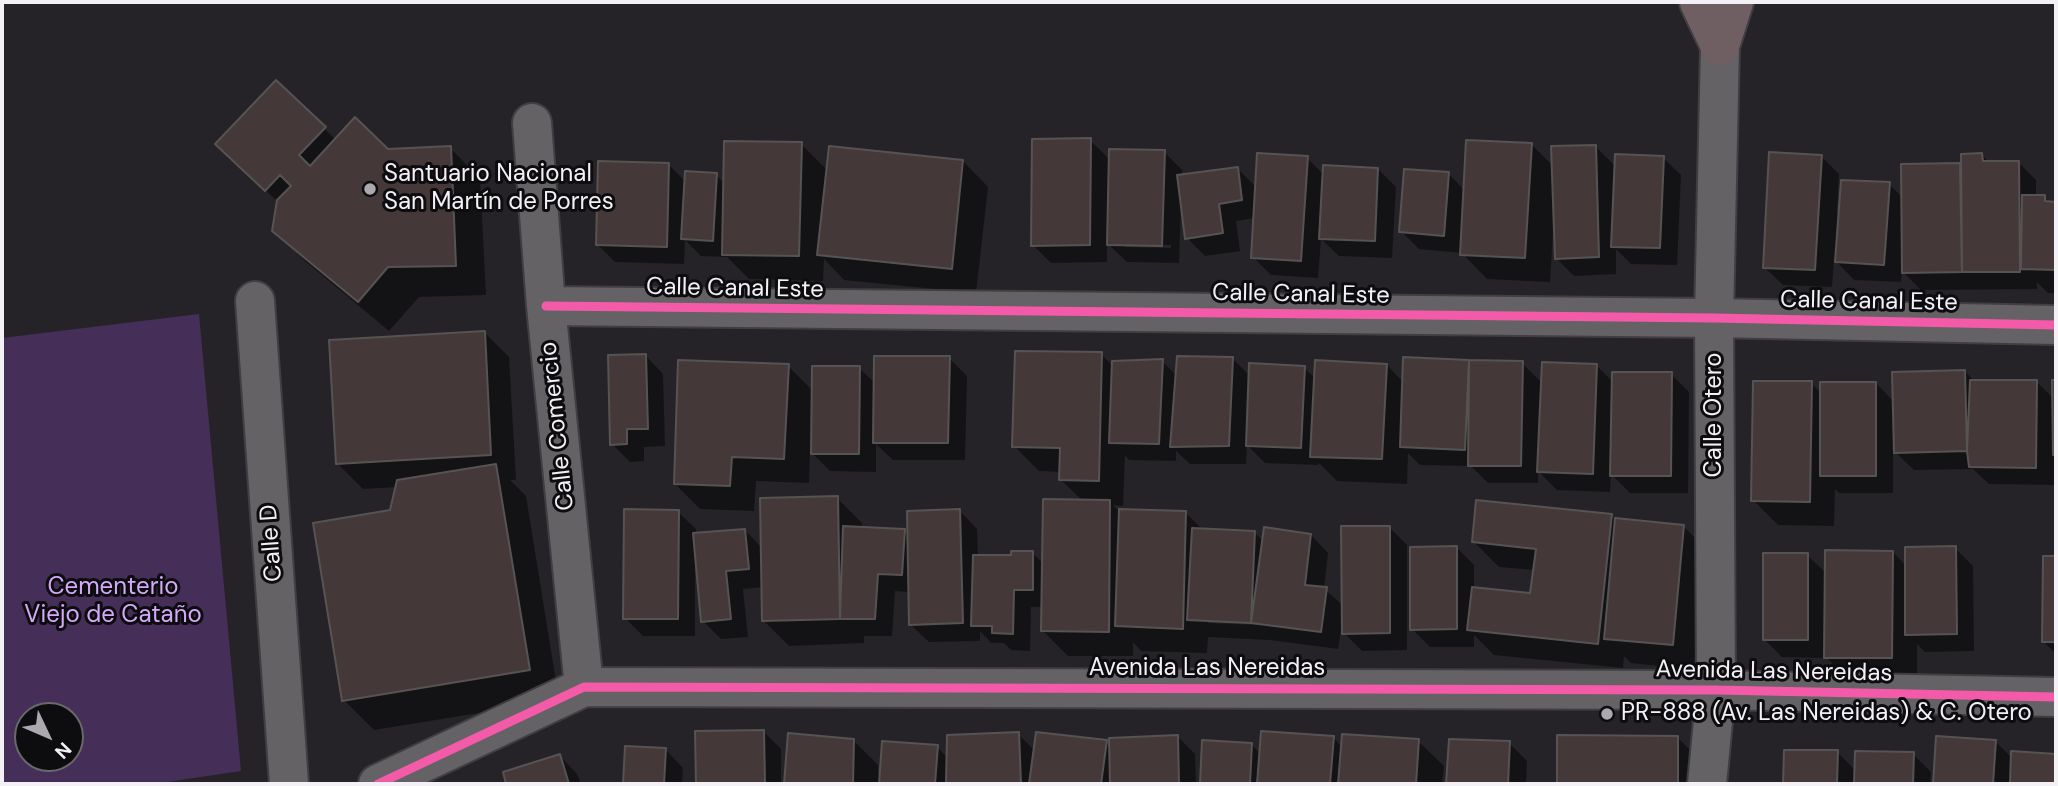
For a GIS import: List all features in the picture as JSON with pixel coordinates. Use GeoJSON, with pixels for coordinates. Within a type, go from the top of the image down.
{"type":"FeatureCollection","features":[{"type":"Feature","properties":{"kind":"highway"},"geometry":{"type":"LineString","coordinates":[[1699,2],[1720,46]]}},
{"type":"Feature","properties":{"kind":"highway"},"geometry":{"type":"LineString","coordinates":[[1720,46],[1734,2]]}},
{"type":"Feature","properties":{"kind":"street","name":"Calle Otero"},"geometry":{"type":"LineString","coordinates":[[1707,784],[1716,690],[1714,318],[1720,46]]}},
{"type":"Feature","properties":{"kind":"street","name":"Calle Comercio"},"geometry":{"type":"LineString","coordinates":[[533,123],[546,306],[584,687]]}},
{"type":"Feature","properties":{"kind":"street","name":"Calle D"},"geometry":{"type":"LineString","coordinates":[[254,302],[289,784]]}},
{"type":"Feature","properties":{"kind":"street","name":"Calle Canal Este"},"geometry":{"type":"LineString","coordinates":[[546,306],[1714,318],[2056,326]]}},
{"type":"Feature","properties":{"kind":"street","name":"Avenida Las Nereidas"},"geometry":{"type":"LineString","coordinates":[[378,784],[584,687],[1716,690],[2056,697]]}},
{"type":"Feature","properties":{"kind":"green space","name":"Cementerio Viejo de Cataño"},"geometry":{"type":"Polygon","coordinates":[[[199,314],[241,771],[154,784],[2,784],[2,338],[199,314]]]}},
{"type":"Feature","properties":{"kind":"building","name":"Santuario Nacional San Martín de Porres"},"geometry":{"type":"Polygon","coordinates":[[[276,80],[326,127],[299,155],[310,166],[355,117],[388,149],[451,146],[456,266],[388,267],[358,302],[272,231],[277,200],[291,186],[280,175],[265,191],[215,144],[276,80]]]}},
{"type":"Feature","properties":{"kind":"building"},"geometry":{"type":"Polygon","coordinates":[[[1091,138],[1090,245],[1031,246],[1032,139],[1091,138]]]}},
{"type":"Feature","properties":{"kind":"building"},"geometry":{"type":"Polygon","coordinates":[[[1466,140],[1532,143],[1525,258],[1460,255],[1466,140]]]}},
{"type":"Feature","properties":{"kind":"building"},"geometry":{"type":"Polygon","coordinates":[[[724,141],[802,142],[799,256],[722,255],[724,141]]]}},
{"type":"Feature","properties":{"kind":"building"},"geometry":{"type":"Polygon","coordinates":[[[1596,145],[1599,257],[1555,259],[1551,146],[1596,145]]]}},
{"type":"Feature","properties":{"kind":"building"},"geometry":{"type":"Polygon","coordinates":[[[829,146],[963,160],[952,269],[817,255],[829,146]]]}},
{"type":"Feature","properties":{"kind":"building"},"geometry":{"type":"Polygon","coordinates":[[[1109,149],[1165,150],[1162,246],[1107,245],[1109,149]]]}},
{"type":"Feature","properties":{"kind":"building"},"geometry":{"type":"Polygon","coordinates":[[[1769,152],[1822,155],[1815,270],[1763,268],[1769,152]]]}},
{"type":"Feature","properties":{"kind":"building"},"geometry":{"type":"Polygon","coordinates":[[[1257,153],[1308,156],[1301,261],[1251,258],[1257,153]]]}},
{"type":"Feature","properties":{"kind":"building"},"geometry":{"type":"Polygon","coordinates":[[[1982,153],[1983,161],[2019,161],[2020,272],[1962,272],[1961,154],[1982,153]]]}},
{"type":"Feature","properties":{"kind":"building"},"geometry":{"type":"Polygon","coordinates":[[[1615,154],[1664,156],[1660,248],[1611,247],[1615,154]]]}},
{"type":"Feature","properties":{"kind":"building"},"geometry":{"type":"Polygon","coordinates":[[[598,161],[669,163],[667,247],[596,245],[598,161]]]}},
{"type":"Feature","properties":{"kind":"building"},"geometry":{"type":"Polygon","coordinates":[[[1960,163],[1962,272],[1902,273],[1901,164],[1960,163]]]}},
{"type":"Feature","properties":{"kind":"building"},"geometry":{"type":"Polygon","coordinates":[[[1323,165],[1378,168],[1375,241],[1319,239],[1323,165]]]}},
{"type":"Feature","properties":{"kind":"building"},"geometry":{"type":"Polygon","coordinates":[[[1238,167],[1242,200],[1219,204],[1223,233],[1185,239],[1177,175],[1238,167]]]}},
{"type":"Feature","properties":{"kind":"building"},"geometry":{"type":"Polygon","coordinates":[[[1404,169],[1449,172],[1444,236],[1399,232],[1404,169]]]}},
{"type":"Feature","properties":{"kind":"building"},"geometry":{"type":"Polygon","coordinates":[[[685,171],[717,173],[713,241],[681,239],[685,171]]]}},
{"type":"Feature","properties":{"kind":"building"},"geometry":{"type":"Polygon","coordinates":[[[1841,180],[1890,182],[1884,265],[1835,262],[1841,180]]]}},
{"type":"Feature","properties":{"kind":"building"},"geometry":{"type":"Polygon","coordinates":[[[2022,195],[2045,195],[2045,201],[2056,202],[2056,270],[2021,269],[2022,195]]]}},
{"type":"Feature","properties":{"kind":"building"},"geometry":{"type":"Polygon","coordinates":[[[485,331],[491,455],[336,464],[329,340],[485,331]]]}},
{"type":"Feature","properties":{"kind":"building"},"geometry":{"type":"Polygon","coordinates":[[[1015,351],[1102,352],[1099,481],[1059,480],[1060,448],[1012,447],[1015,351]]]}},
{"type":"Feature","properties":{"kind":"building"},"geometry":{"type":"Polygon","coordinates":[[[646,354],[648,429],[627,429],[627,444],[610,445],[608,355],[646,354]]]}},
{"type":"Feature","properties":{"kind":"building"},"geometry":{"type":"Polygon","coordinates":[[[874,356],[950,356],[948,443],[873,443],[874,356]]]}},
{"type":"Feature","properties":{"kind":"building"},"geometry":{"type":"Polygon","coordinates":[[[1177,356],[1233,357],[1229,446],[1170,447],[1177,356]]]}},
{"type":"Feature","properties":{"kind":"building"},"geometry":{"type":"Polygon","coordinates":[[[1403,357],[1469,360],[1465,450],[1400,447],[1403,357]]]}},
{"type":"Feature","properties":{"kind":"building"},"geometry":{"type":"Polygon","coordinates":[[[1163,359],[1159,444],[1109,443],[1112,361],[1163,359]]]}},
{"type":"Feature","properties":{"kind":"building"},"geometry":{"type":"Polygon","coordinates":[[[678,360],[789,364],[784,459],[732,457],[730,486],[674,484],[678,360]]]}},
{"type":"Feature","properties":{"kind":"building"},"geometry":{"type":"Polygon","coordinates":[[[1315,360],[1387,364],[1382,459],[1310,457],[1315,360]]]}},
{"type":"Feature","properties":{"kind":"building"},"geometry":{"type":"Polygon","coordinates":[[[1469,360],[1523,361],[1521,466],[1468,466],[1469,360]]]}},
{"type":"Feature","properties":{"kind":"building"},"geometry":{"type":"Polygon","coordinates":[[[1542,362],[1597,364],[1593,474],[1537,472],[1542,362]]]}},
{"type":"Feature","properties":{"kind":"building"},"geometry":{"type":"Polygon","coordinates":[[[1249,363],[1305,366],[1301,448],[1246,446],[1249,363]]]}},
{"type":"Feature","properties":{"kind":"building"},"geometry":{"type":"Polygon","coordinates":[[[812,366],[860,366],[859,454],[811,454],[812,366]]]}},
{"type":"Feature","properties":{"kind":"building"},"geometry":{"type":"Polygon","coordinates":[[[1965,370],[1967,451],[1894,453],[1892,372],[1965,370]]]}},
{"type":"Feature","properties":{"kind":"building"},"geometry":{"type":"Polygon","coordinates":[[[1612,372],[1672,372],[1671,476],[1610,476],[1612,372]]]}},
{"type":"Feature","properties":{"kind":"building"},"geometry":{"type":"Polygon","coordinates":[[[1970,380],[2037,380],[2036,468],[1969,467],[1967,451],[1970,380]]]}},
{"type":"Feature","properties":{"kind":"building"},"geometry":{"type":"Polygon","coordinates":[[[2052,380],[2056,380],[2056,455],[2053,455],[2052,380]]]}},
{"type":"Feature","properties":{"kind":"building"},"geometry":{"type":"Polygon","coordinates":[[[1753,381],[1812,381],[1810,502],[1751,501],[1753,381]]]}},
{"type":"Feature","properties":{"kind":"building"},"geometry":{"type":"Polygon","coordinates":[[[1820,382],[1876,382],[1876,476],[1820,476],[1820,382]]]}},
{"type":"Feature","properties":{"kind":"building"},"geometry":{"type":"Polygon","coordinates":[[[496,464],[530,670],[342,701],[313,523],[390,510],[397,480],[496,464]]]}},
{"type":"Feature","properties":{"kind":"building"},"geometry":{"type":"Polygon","coordinates":[[[838,496],[840,619],[762,621],[760,498],[838,496]]]}},
{"type":"Feature","properties":{"kind":"building"},"geometry":{"type":"Polygon","coordinates":[[[1043,499],[1110,500],[1109,632],[1041,631],[1043,499]]]}},
{"type":"Feature","properties":{"kind":"building"},"geometry":{"type":"Polygon","coordinates":[[[1476,500],[1612,514],[1598,644],[1467,630],[1472,587],[1530,593],[1536,549],[1472,542],[1476,500]]]}},
{"type":"Feature","properties":{"kind":"building"},"geometry":{"type":"Polygon","coordinates":[[[624,509],[679,510],[678,619],[623,619],[624,509]]]}},
{"type":"Feature","properties":{"kind":"building"},"geometry":{"type":"Polygon","coordinates":[[[960,509],[963,623],[909,625],[907,511],[960,509]]]}},
{"type":"Feature","properties":{"kind":"building"},"geometry":{"type":"Polygon","coordinates":[[[1119,509],[1186,511],[1183,629],[1115,626],[1119,509]]]}},
{"type":"Feature","properties":{"kind":"building"},"geometry":{"type":"Polygon","coordinates":[[[1615,518],[1684,525],[1673,645],[1604,639],[1615,518]]]}},
{"type":"Feature","properties":{"kind":"building"},"geometry":{"type":"Polygon","coordinates":[[[843,526],[905,529],[902,575],[878,574],[875,619],[840,619],[843,526]]]}},
{"type":"Feature","properties":{"kind":"building"},"geometry":{"type":"Polygon","coordinates":[[[1341,526],[1390,526],[1390,633],[1342,634],[1341,526]]]}},
{"type":"Feature","properties":{"kind":"building"},"geometry":{"type":"Polygon","coordinates":[[[1264,527],[1311,534],[1305,585],[1327,587],[1321,632],[1251,623],[1264,527]]]}},
{"type":"Feature","properties":{"kind":"building"},"geometry":{"type":"Polygon","coordinates":[[[1192,528],[1255,531],[1251,623],[1187,620],[1192,528]]]}},
{"type":"Feature","properties":{"kind":"building"},"geometry":{"type":"Polygon","coordinates":[[[745,529],[749,569],[726,571],[731,619],[701,622],[693,533],[745,529]]]}},
{"type":"Feature","properties":{"kind":"building"},"geometry":{"type":"Polygon","coordinates":[[[1457,546],[1457,629],[1410,630],[1410,547],[1457,546]]]}},
{"type":"Feature","properties":{"kind":"building"},"geometry":{"type":"Polygon","coordinates":[[[1956,546],[1957,634],[1905,635],[1905,547],[1956,546]]]}},
{"type":"Feature","properties":{"kind":"building"},"geometry":{"type":"Polygon","coordinates":[[[1825,550],[1893,551],[1892,658],[1824,658],[1825,550]]]}},
{"type":"Feature","properties":{"kind":"building"},"geometry":{"type":"Polygon","coordinates":[[[1011,551],[1033,551],[1033,590],[1014,590],[1013,634],[992,633],[992,626],[971,626],[973,555],[1011,555],[1011,551]]]}},
{"type":"Feature","properties":{"kind":"building"},"geometry":{"type":"Polygon","coordinates":[[[1763,553],[1808,553],[1808,640],[1763,640],[1763,553]]]}},
{"type":"Feature","properties":{"kind":"building"},"geometry":{"type":"Polygon","coordinates":[[[2043,556],[2056,556],[2056,642],[2042,642],[2043,556]]]}},
{"type":"Feature","properties":{"kind":"building"},"geometry":{"type":"Polygon","coordinates":[[[764,730],[765,784],[696,784],[695,731],[764,730]]]}},
{"type":"Feature","properties":{"kind":"building"},"geometry":{"type":"Polygon","coordinates":[[[1261,731],[1334,736],[1330,784],[1257,784],[1261,731]]]}},
{"type":"Feature","properties":{"kind":"building"},"geometry":{"type":"Polygon","coordinates":[[[1019,732],[1021,784],[946,784],[947,735],[1019,732]]]}},
{"type":"Feature","properties":{"kind":"building"},"geometry":{"type":"Polygon","coordinates":[[[1036,732],[1107,740],[1101,784],[1029,784],[1036,732]]]}},
{"type":"Feature","properties":{"kind":"building"},"geometry":{"type":"Polygon","coordinates":[[[788,733],[854,739],[853,784],[784,784],[788,733]]]}},
{"type":"Feature","properties":{"kind":"building"},"geometry":{"type":"Polygon","coordinates":[[[1342,734],[1419,739],[1416,784],[1338,784],[1342,734]]]}},
{"type":"Feature","properties":{"kind":"building"},"geometry":{"type":"Polygon","coordinates":[[[1178,735],[1179,784],[1110,784],[1109,738],[1178,735]]]}},
{"type":"Feature","properties":{"kind":"building"},"geometry":{"type":"Polygon","coordinates":[[[1557,735],[1678,736],[1678,784],[1557,784],[1557,735]]]}},
{"type":"Feature","properties":{"kind":"building"},"geometry":{"type":"Polygon","coordinates":[[[1936,736],[1996,740],[1993,784],[1933,784],[1936,736]]]}},
{"type":"Feature","properties":{"kind":"building"},"geometry":{"type":"Polygon","coordinates":[[[1449,739],[1510,741],[1508,784],[1446,784],[1449,739]]]}},
{"type":"Feature","properties":{"kind":"building"},"geometry":{"type":"Polygon","coordinates":[[[1202,740],[1252,743],[1250,784],[1200,784],[1202,740]]]}},
{"type":"Feature","properties":{"kind":"building"},"geometry":{"type":"Polygon","coordinates":[[[882,741],[938,745],[935,784],[879,784],[882,741]]]}},
{"type":"Feature","properties":{"kind":"building"},"geometry":{"type":"Polygon","coordinates":[[[625,746],[666,748],[664,784],[623,784],[625,746]]]}},
{"type":"Feature","properties":{"kind":"building"},"geometry":{"type":"Polygon","coordinates":[[[1784,750],[1838,750],[1837,784],[1783,784],[1784,750]]]}},
{"type":"Feature","properties":{"kind":"building"},"geometry":{"type":"Polygon","coordinates":[[[1855,751],[1914,752],[1913,784],[1854,784],[1855,751]]]}},
{"type":"Feature","properties":{"kind":"building"},"geometry":{"type":"Polygon","coordinates":[[[2011,751],[2056,754],[2056,784],[2010,784],[2011,751]]]}},
{"type":"Feature","properties":{"kind":"building"},"geometry":{"type":"Polygon","coordinates":[[[560,754],[569,784],[506,784],[503,772],[560,754]]]}},
{"type":"Feature","properties":{"kind":"cycle path"},"geometry":{"type":"LineString","coordinates":[[546,306],[1714,318],[2056,325]]}},
{"type":"Feature","properties":{"kind":"cycle path"},"geometry":{"type":"LineString","coordinates":[[378,784],[584,687],[1716,690],[2056,697]]}},
{"type":"Feature","properties":{"kind":"place","name":"Santuario Nacional San Martín de Porres"},"geometry":{"type":"Point","coordinates":[370,189]}},
{"type":"Feature","properties":{"kind":"place","name":"PR-888 (Av. Las Nereidas) & C. Otero"},"geometry":{"type":"Point","coordinates":[1607,714]}}]}
